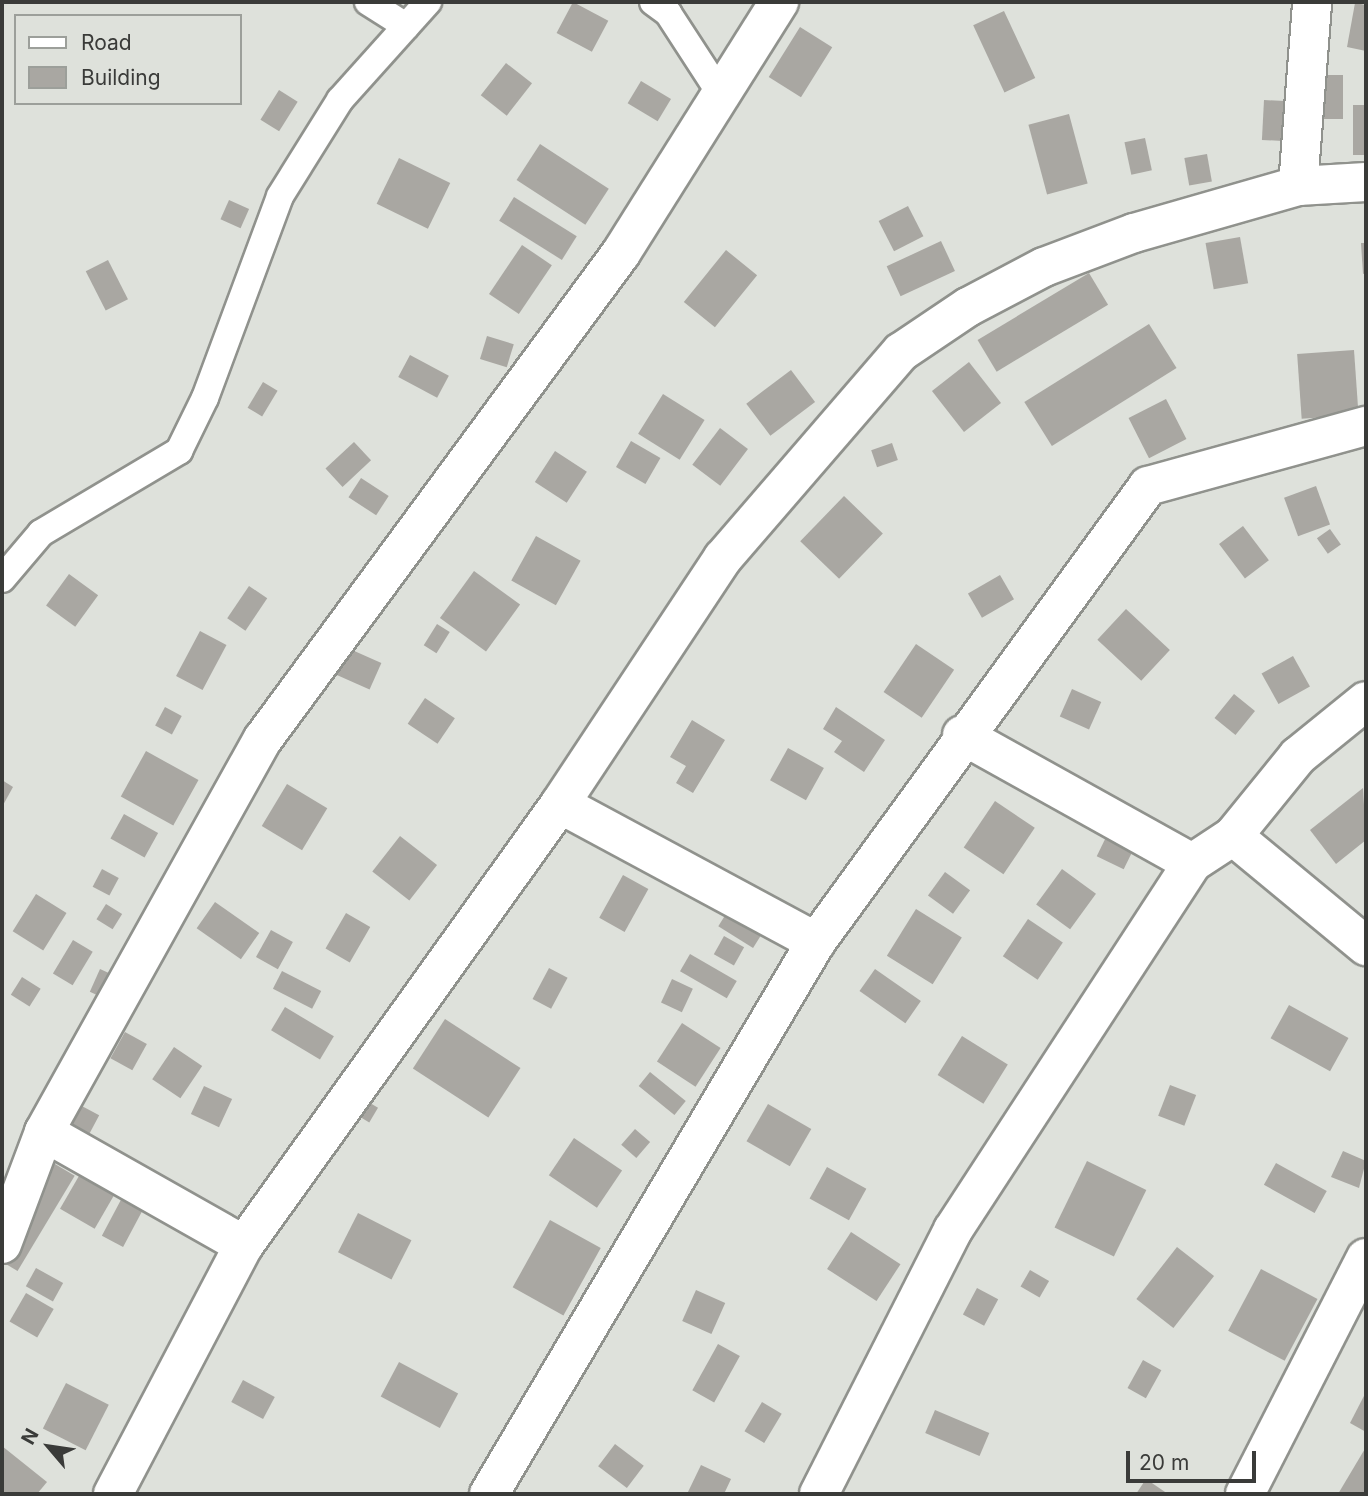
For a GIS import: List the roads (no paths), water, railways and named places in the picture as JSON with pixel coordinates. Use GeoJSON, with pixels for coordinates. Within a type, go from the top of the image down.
{"type":"FeatureCollection","features":[{"type":"Feature","properties":{"kind":"street"},"geometry":{"type":"LineString","coordinates":[[2,1244],[44,1132],[263,739],[621,253],[779,2]]}},
{"type":"Feature","properties":{"kind":"street"},"geometry":{"type":"LineString","coordinates":[[1298,186],[1312,2]]}},
{"type":"Feature","properties":{"kind":"street"},"geometry":{"type":"LineString","coordinates":[[113,1494],[244,1245],[560,804],[723,558],[901,352],[968,307],[1044,267],[1184,217],[1298,186],[1366,182]]}},
{"type":"Feature","properties":{"kind":"street"},"geometry":{"type":"LineString","coordinates":[[489,1494],[816,942],[962,735],[1148,486],[1366,426]]}},
{"type":"Feature","properties":{"kind":"street"},"geometry":{"type":"LineString","coordinates":[[819,1494],[953,1230],[1192,863],[1233,836],[1298,756],[1366,701]]}},
{"type":"Feature","properties":{"kind":"street"},"geometry":{"type":"LineString","coordinates":[[962,735],[1192,863]]}},
{"type":"Feature","properties":{"kind":"street"},"geometry":{"type":"LineString","coordinates":[[560,804],[816,942]]}},
{"type":"Feature","properties":{"kind":"street"},"geometry":{"type":"LineString","coordinates":[[1233,836],[1366,946]]}},
{"type":"Feature","properties":{"kind":"street"},"geometry":{"type":"LineString","coordinates":[[44,1132],[244,1245]]}},
{"type":"Feature","properties":{"kind":"street"},"geometry":{"type":"LineString","coordinates":[[1245,1494],[1366,1258]]}},
{"type":"Feature","properties":{"kind":"lane"},"geometry":{"type":"LineString","coordinates":[[368,2],[406,26]]}},
{"type":"Feature","properties":{"kind":"lane"},"geometry":{"type":"LineString","coordinates":[[2,579],[41,533],[179,451],[205,398],[280,196],[340,100],[428,2]]}},
{"type":"Feature","properties":{"kind":"lane"},"geometry":{"type":"LineString","coordinates":[[653,2],[668,13],[720,93]]}}]}
